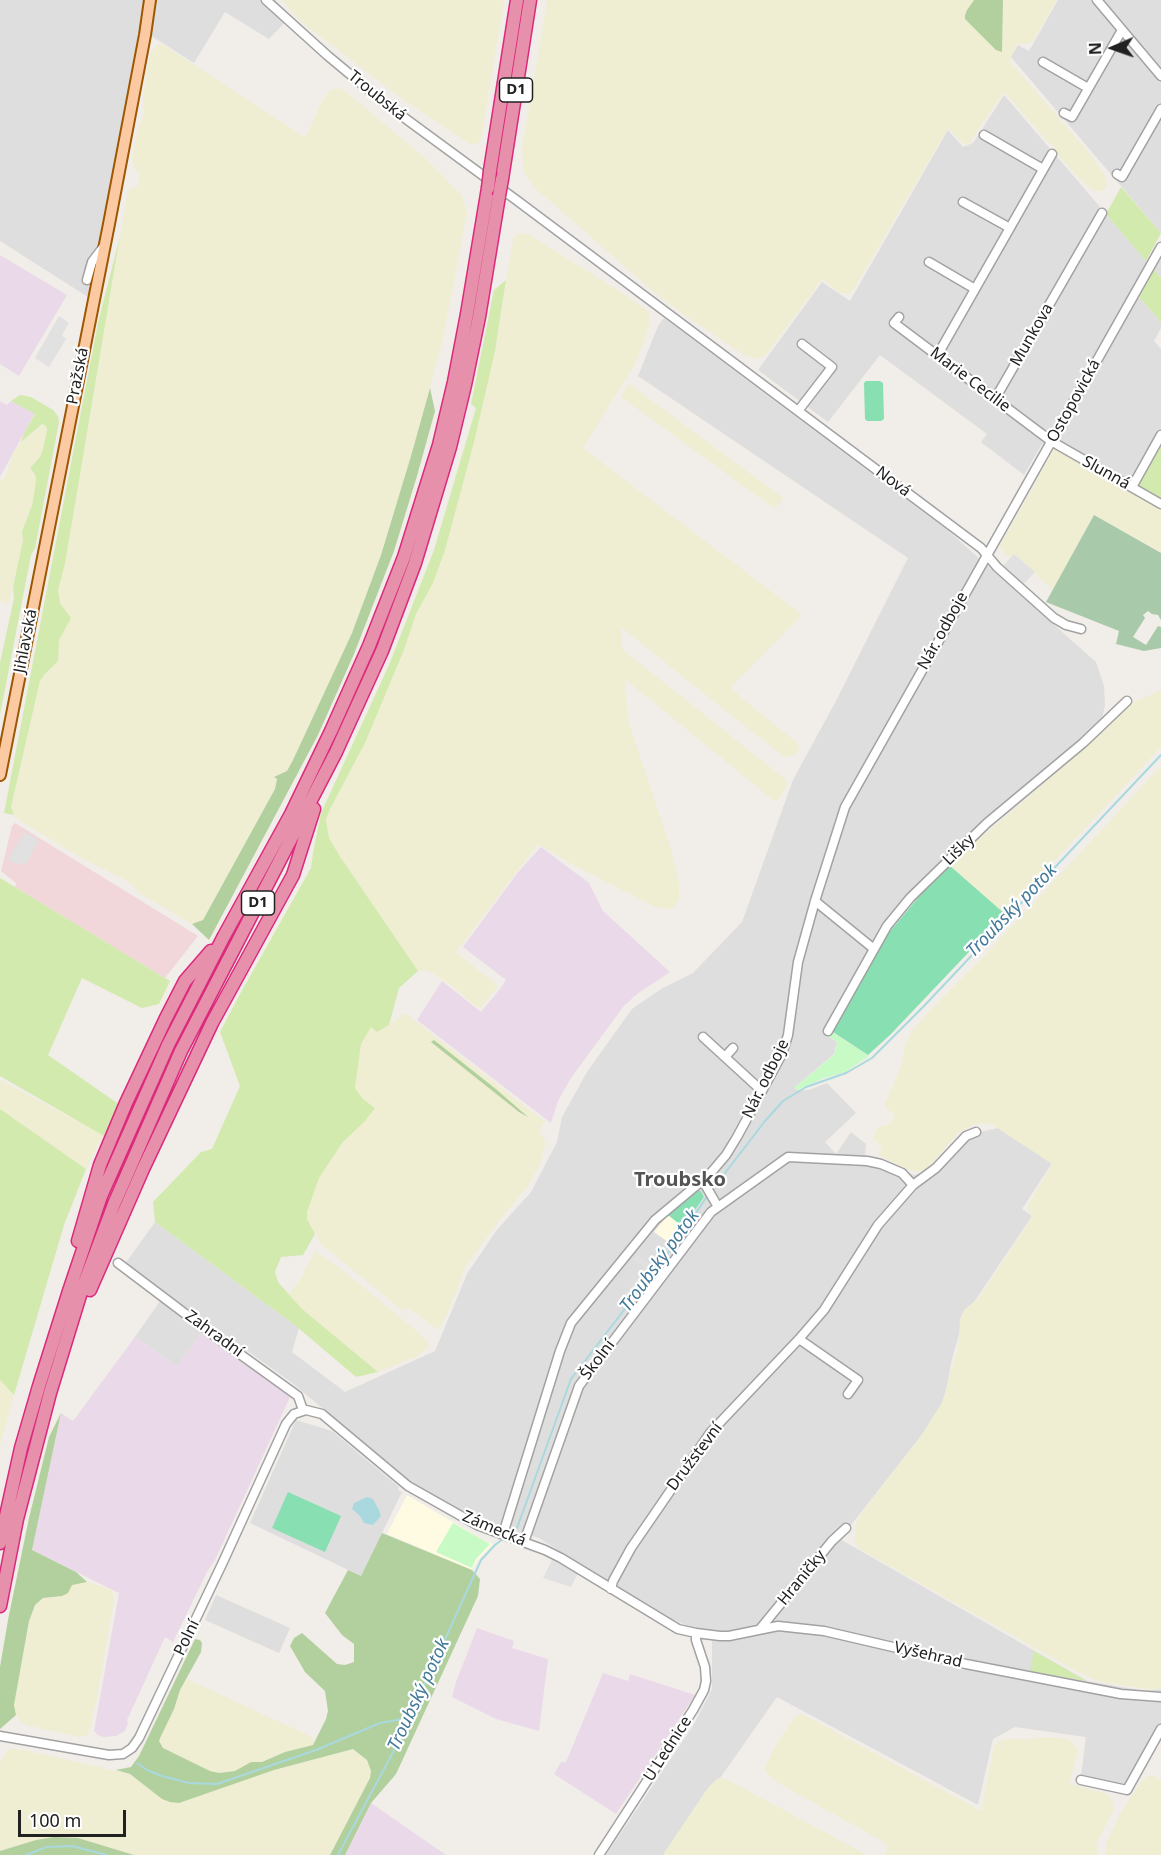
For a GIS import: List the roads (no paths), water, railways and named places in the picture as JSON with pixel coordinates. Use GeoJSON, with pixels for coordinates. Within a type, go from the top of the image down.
{"type":"FeatureCollection","features":[{"type":"Feature","properties":{"kind":"highway","name":"D1"},"geometry":{"type":"LineString","coordinates":[[0,1606],[17,1520],[35,1448],[81,1292],[114,1204],[182,1051],[336,752],[399,609],[434,504],[465,385],[479,317],[496,187],[490,171],[517,0]]}},
{"type":"Feature","properties":{"kind":"highway","name":"D1"},"geometry":{"type":"LineString","coordinates":[[0,1543],[21,1448],[101,1196],[168,1045],[291,814],[331,731],[369,646],[404,557],[439,444],[454,381],[496,187],[530,0]]}},
{"type":"Feature","properties":{"kind":"highway"},"geometry":{"type":"LineString","coordinates":[[70,1332],[212,1023],[293,875],[312,813],[336,752]]}},
{"type":"Feature","properties":{"kind":"main road","name":"Pražská"},"geometry":{"type":"LineString","coordinates":[[53,506],[105,246],[150,0]]}},
{"type":"Feature","properties":{"kind":"main road","name":"Jihlavská"},"geometry":{"type":"LineString","coordinates":[[0,776],[53,506]]}},
{"type":"Feature","properties":{"kind":"street","name":"Troubská"},"geometry":{"type":"LineString","coordinates":[[266,0],[387,105],[632,288]]}},
{"type":"Feature","properties":{"kind":"street"},"geometry":{"type":"LineString","coordinates":[[1097,0],[1161,76]]}},
{"type":"Feature","properties":{"kind":"street"},"geometry":{"type":"LineString","coordinates":[[1064,113],[1071,117],[1122,30]]}},
{"type":"Feature","properties":{"kind":"street"},"geometry":{"type":"LineString","coordinates":[[1043,62],[1088,88]]}},
{"type":"Feature","properties":{"kind":"street"},"geometry":{"type":"LineString","coordinates":[[1117,174],[1122,177],[1161,109]]}},
{"type":"Feature","properties":{"kind":"street"},"geometry":{"type":"LineString","coordinates":[[984,135],[1043,169]]}},
{"type":"Feature","properties":{"kind":"street"},"geometry":{"type":"LineString","coordinates":[[937,356],[1052,154]]}},
{"type":"Feature","properties":{"kind":"street"},"geometry":{"type":"LineString","coordinates":[[963,202],[1010,228]]}},
{"type":"Feature","properties":{"kind":"street","name":"Munkova"},"geometry":{"type":"LineString","coordinates":[[995,399],[1065,270],[1102,213]]}},
{"type":"Feature","properties":{"kind":"street","name":"Pražská"},"geometry":{"type":"LineString","coordinates":[[87,280],[92,262],[105,246]]}},
{"type":"Feature","properties":{"kind":"street","name":"Ostopovická"},"geometry":{"type":"LineString","coordinates":[[986,555],[1161,247]]}},
{"type":"Feature","properties":{"kind":"street"},"geometry":{"type":"LineString","coordinates":[[929,262],[975,289]]}},
{"type":"Feature","properties":{"kind":"street","name":"Nová"},"geometry":{"type":"LineString","coordinates":[[632,288],[981,548],[997,567],[1054,618],[1066,625],[1081,629]]}},
{"type":"Feature","properties":{"kind":"street","name":"Marie Cecilie"},"geometry":{"type":"LineString","coordinates":[[899,317],[894,323],[1051,441]]}},
{"type":"Feature","properties":{"kind":"street"},"geometry":{"type":"LineString","coordinates":[[798,411],[832,367],[802,344]]}},
{"type":"Feature","properties":{"kind":"street"},"geometry":{"type":"LineString","coordinates":[[1132,487],[1161,435]]}},
{"type":"Feature","properties":{"kind":"street","name":"Slunná"},"geometry":{"type":"LineString","coordinates":[[1051,441],[1161,504]]}},
{"type":"Feature","properties":{"kind":"street","name":"Nár. odboje"},"geometry":{"type":"LineString","coordinates":[[507,1536],[560,1352],[571,1323],[655,1220],[718,1166],[782,1054],[788,1035],[798,962],[845,807],[986,555]]}},
{"type":"Feature","properties":{"kind":"street","name":"Lišky"},"geometry":{"type":"LineString","coordinates":[[828,1031],[894,916],[918,889],[987,823],[1083,743],[1127,701]]}},
{"type":"Feature","properties":{"kind":"street"},"geometry":{"type":"LineString","coordinates":[[815,901],[874,949]]}},
{"type":"Feature","properties":{"kind":"street"},"geometry":{"type":"LineString","coordinates":[[703,1038],[762,1091]]}},
{"type":"Feature","properties":{"kind":"street"},"geometry":{"type":"LineString","coordinates":[[725,1057],[733,1048]]}},
{"type":"Feature","properties":{"kind":"street","name":"Družstevní"},"geometry":{"type":"LineString","coordinates":[[611,1588],[631,1548],[710,1433],[824,1310],[878,1225],[913,1185],[936,1168],[966,1136],[976,1132]]}},
{"type":"Feature","properties":{"kind":"street","name":"Školní"},"geometry":{"type":"LineString","coordinates":[[524,1542],[579,1386],[705,1219],[788,1157],[867,1161],[881,1164],[902,1173],[913,1185]]}},
{"type":"Feature","properties":{"kind":"street"},"geometry":{"type":"LineString","coordinates":[[703,1181],[718,1208]]}},
{"type":"Feature","properties":{"kind":"street","name":"Zahradní"},"geometry":{"type":"LineString","coordinates":[[117,1263],[298,1396],[303,1410]]}},
{"type":"Feature","properties":{"kind":"street"},"geometry":{"type":"LineString","coordinates":[[799,1339],[858,1380],[848,1394]]}},
{"type":"Feature","properties":{"kind":"street","name":"Zámecká"},"geometry":{"type":"LineString","coordinates":[[303,1410],[322,1414],[408,1486],[477,1525],[561,1558],[667,1624],[696,1633]]}},
{"type":"Feature","properties":{"kind":"street","name":"Polní"},"geometry":{"type":"LineString","coordinates":[[0,1736],[109,1755],[123,1754],[132,1748],[139,1738],[223,1562],[286,1424],[294,1414],[303,1410]]}},
{"type":"Feature","properties":{"kind":"street","name":"Hraničky"},"geometry":{"type":"LineString","coordinates":[[760,1629],[832,1541],[846,1528]]}},
{"type":"Feature","properties":{"kind":"street","name":"Vyšehrad"},"geometry":{"type":"LineString","coordinates":[[696,1633],[729,1636],[778,1626],[824,1631],[966,1664],[1121,1694],[1161,1697]]}},
{"type":"Feature","properties":{"kind":"street","name":"U Lednice"},"geometry":{"type":"LineString","coordinates":[[599,1855],[704,1690],[705,1667],[696,1633]]}},
{"type":"Feature","properties":{"kind":"street"},"geometry":{"type":"LineString","coordinates":[[1081,1780],[1127,1790],[1161,1729]]}},
{"type":"Feature","properties":{"kind":"water"},"geometry":{"type":"Polygon","coordinates":[[[367,1497],[373,1499],[381,1516],[373,1525],[364,1523],[352,1509],[354,1503],[367,1497]]]}},
{"type":"Feature","properties":{"kind":"waterway","name":"Troubský potok"},"geometry":{"type":"LineString","coordinates":[[712,1190],[783,1101],[806,1087],[846,1073],[872,1058],[1161,755]]}},
{"type":"Feature","properties":{"kind":"waterway","name":"Troubský potok"},"geometry":{"type":"LineString","coordinates":[[509,1535],[517,1528],[571,1379],[677,1241],[708,1195]]}},
{"type":"Feature","properties":{"kind":"waterway","name":"Troubský potok"},"geometry":{"type":"LineString","coordinates":[[338,1855],[399,1741],[481,1560],[504,1538]]}},
{"type":"Feature","properties":{"kind":"waterway"},"geometry":{"type":"LineString","coordinates":[[137,1763],[162,1776],[189,1783],[217,1784],[316,1750],[380,1723],[409,1718]]}},
{"type":"Feature","properties":{"kind":"waterway"},"geometry":{"type":"LineString","coordinates":[[26,1855],[47,1847],[72,1846],[107,1855]]}},
{"type":"Feature","properties":{"kind":"district","name":"Troubsko"},"geometry":{"type":"Point","coordinates":[680,1180]}}]}
